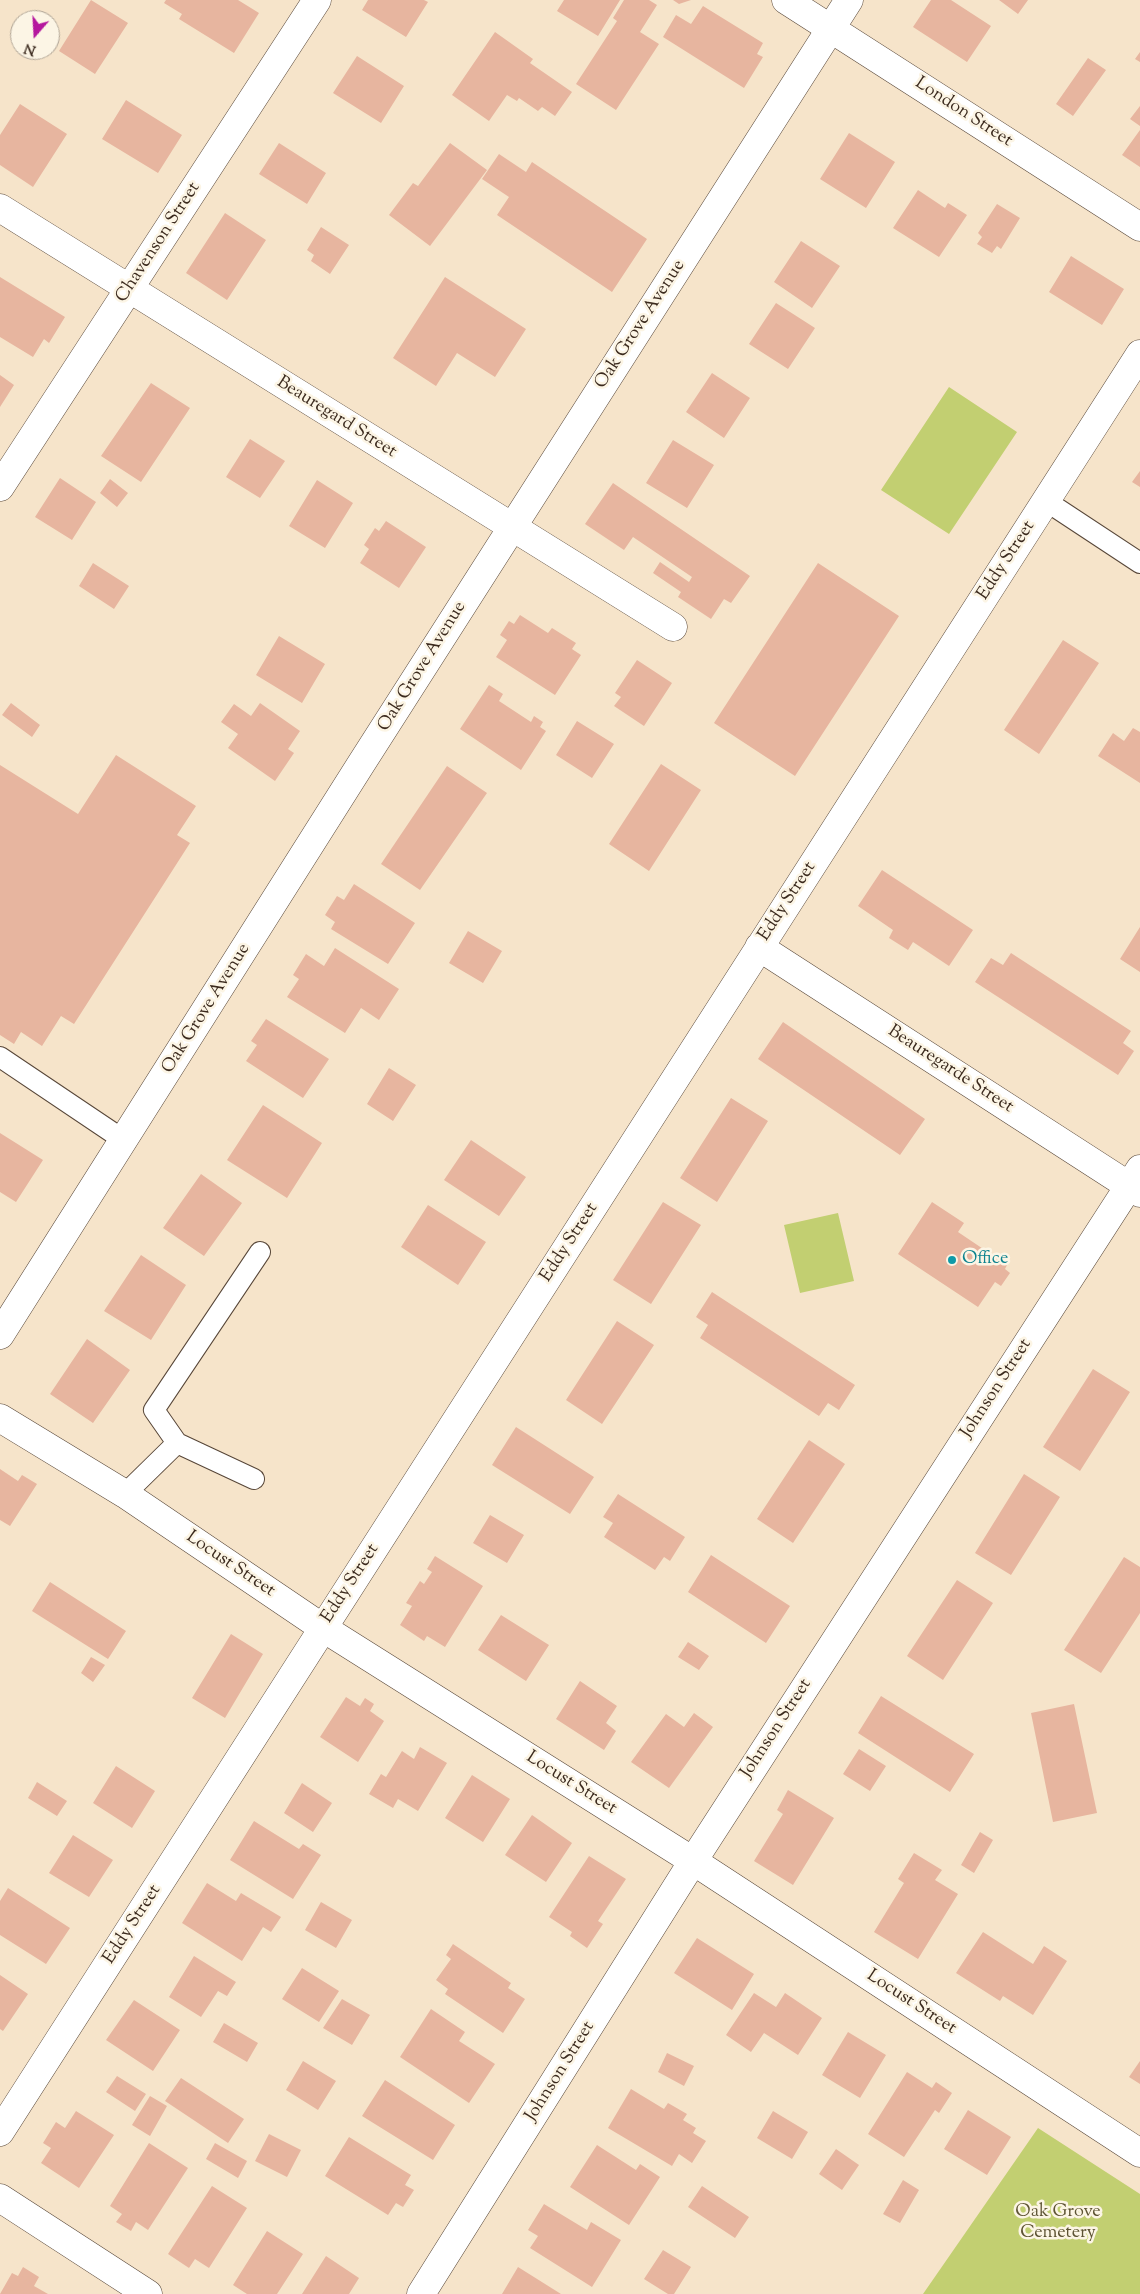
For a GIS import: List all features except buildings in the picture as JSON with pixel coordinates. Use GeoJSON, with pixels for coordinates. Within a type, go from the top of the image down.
{"type":"FeatureCollection","features":[{"type":"Feature","properties":{"kind":"street","name":"Chavenson Street"},"geometry":{"type":"LineString","coordinates":[[0,486],[317,0]]}},
{"type":"Feature","properties":{"kind":"street","name":"London Street"},"geometry":{"type":"LineString","coordinates":[[786,0],[831,27],[1140,228]]}},
{"type":"Feature","properties":{"kind":"street","name":"Oak Grove Avenue"},"geometry":{"type":"LineString","coordinates":[[0,1336],[512,527],[849,0]]}},
{"type":"Feature","properties":{"kind":"street","name":"Beauregard Street"},"geometry":{"type":"LineString","coordinates":[[0,208],[673,627]]}},
{"type":"Feature","properties":{"kind":"street","name":"Eddy Street"},"geometry":{"type":"LineString","coordinates":[[0,2132],[1140,354]]}},
{"type":"Feature","properties":{"kind":"street","name":"Beauregarde Street"},"geometry":{"type":"LineString","coordinates":[[759,947],[1136,1182]]}},
{"type":"Feature","properties":{"kind":"street","name":"Johnson Street"},"geometry":{"type":"LineString","coordinates":[[421,2294],[693,1862],[1136,1182]]}},
{"type":"Feature","properties":{"kind":"street","name":"Locust Street"},"geometry":{"type":"LineString","coordinates":[[0,1418],[125,1494],[323,1628],[693,1862],[1140,2153]]}},
{"type":"Feature","properties":{"kind":"street"},"geometry":{"type":"LineString","coordinates":[[0,2198],[148,2294]]}},
{"type":"Feature","properties":{"kind":"lane"},"geometry":{"type":"LineString","coordinates":[[1046,501],[1140,563]]}},
{"type":"Feature","properties":{"kind":"lane"},"geometry":{"type":"LineString","coordinates":[[0,1057],[125,1141]]}},
{"type":"Feature","properties":{"kind":"lane"},"geometry":{"type":"LineString","coordinates":[[254,1479],[177,1443],[154,1410],[260,1252]]}},
{"type":"Feature","properties":{"kind":"lane"},"geometry":{"type":"LineString","coordinates":[[125,1494],[177,1443]]}},
{"type":"Feature","properties":{"kind":"green space"},"geometry":{"type":"Polygon","coordinates":[[[949,387],[1017,432],[949,534],[881,490],[949,387]]]}},
{"type":"Feature","properties":{"kind":"green space"},"geometry":{"type":"Polygon","coordinates":[[[838,1213],[854,1281],[800,1293],[784,1225],[838,1213]]]}},
{"type":"Feature","properties":{"kind":"green space","name":"Oak Grove Cemetery"},"geometry":{"type":"Polygon","coordinates":[[[1038,2128],[1140,2194],[1140,2294],[923,2294],[1038,2128]]]}},
{"type":"Feature","properties":{"kind":"place","name":"Office"},"geometry":{"type":"Point","coordinates":[952,1260]}}]}
